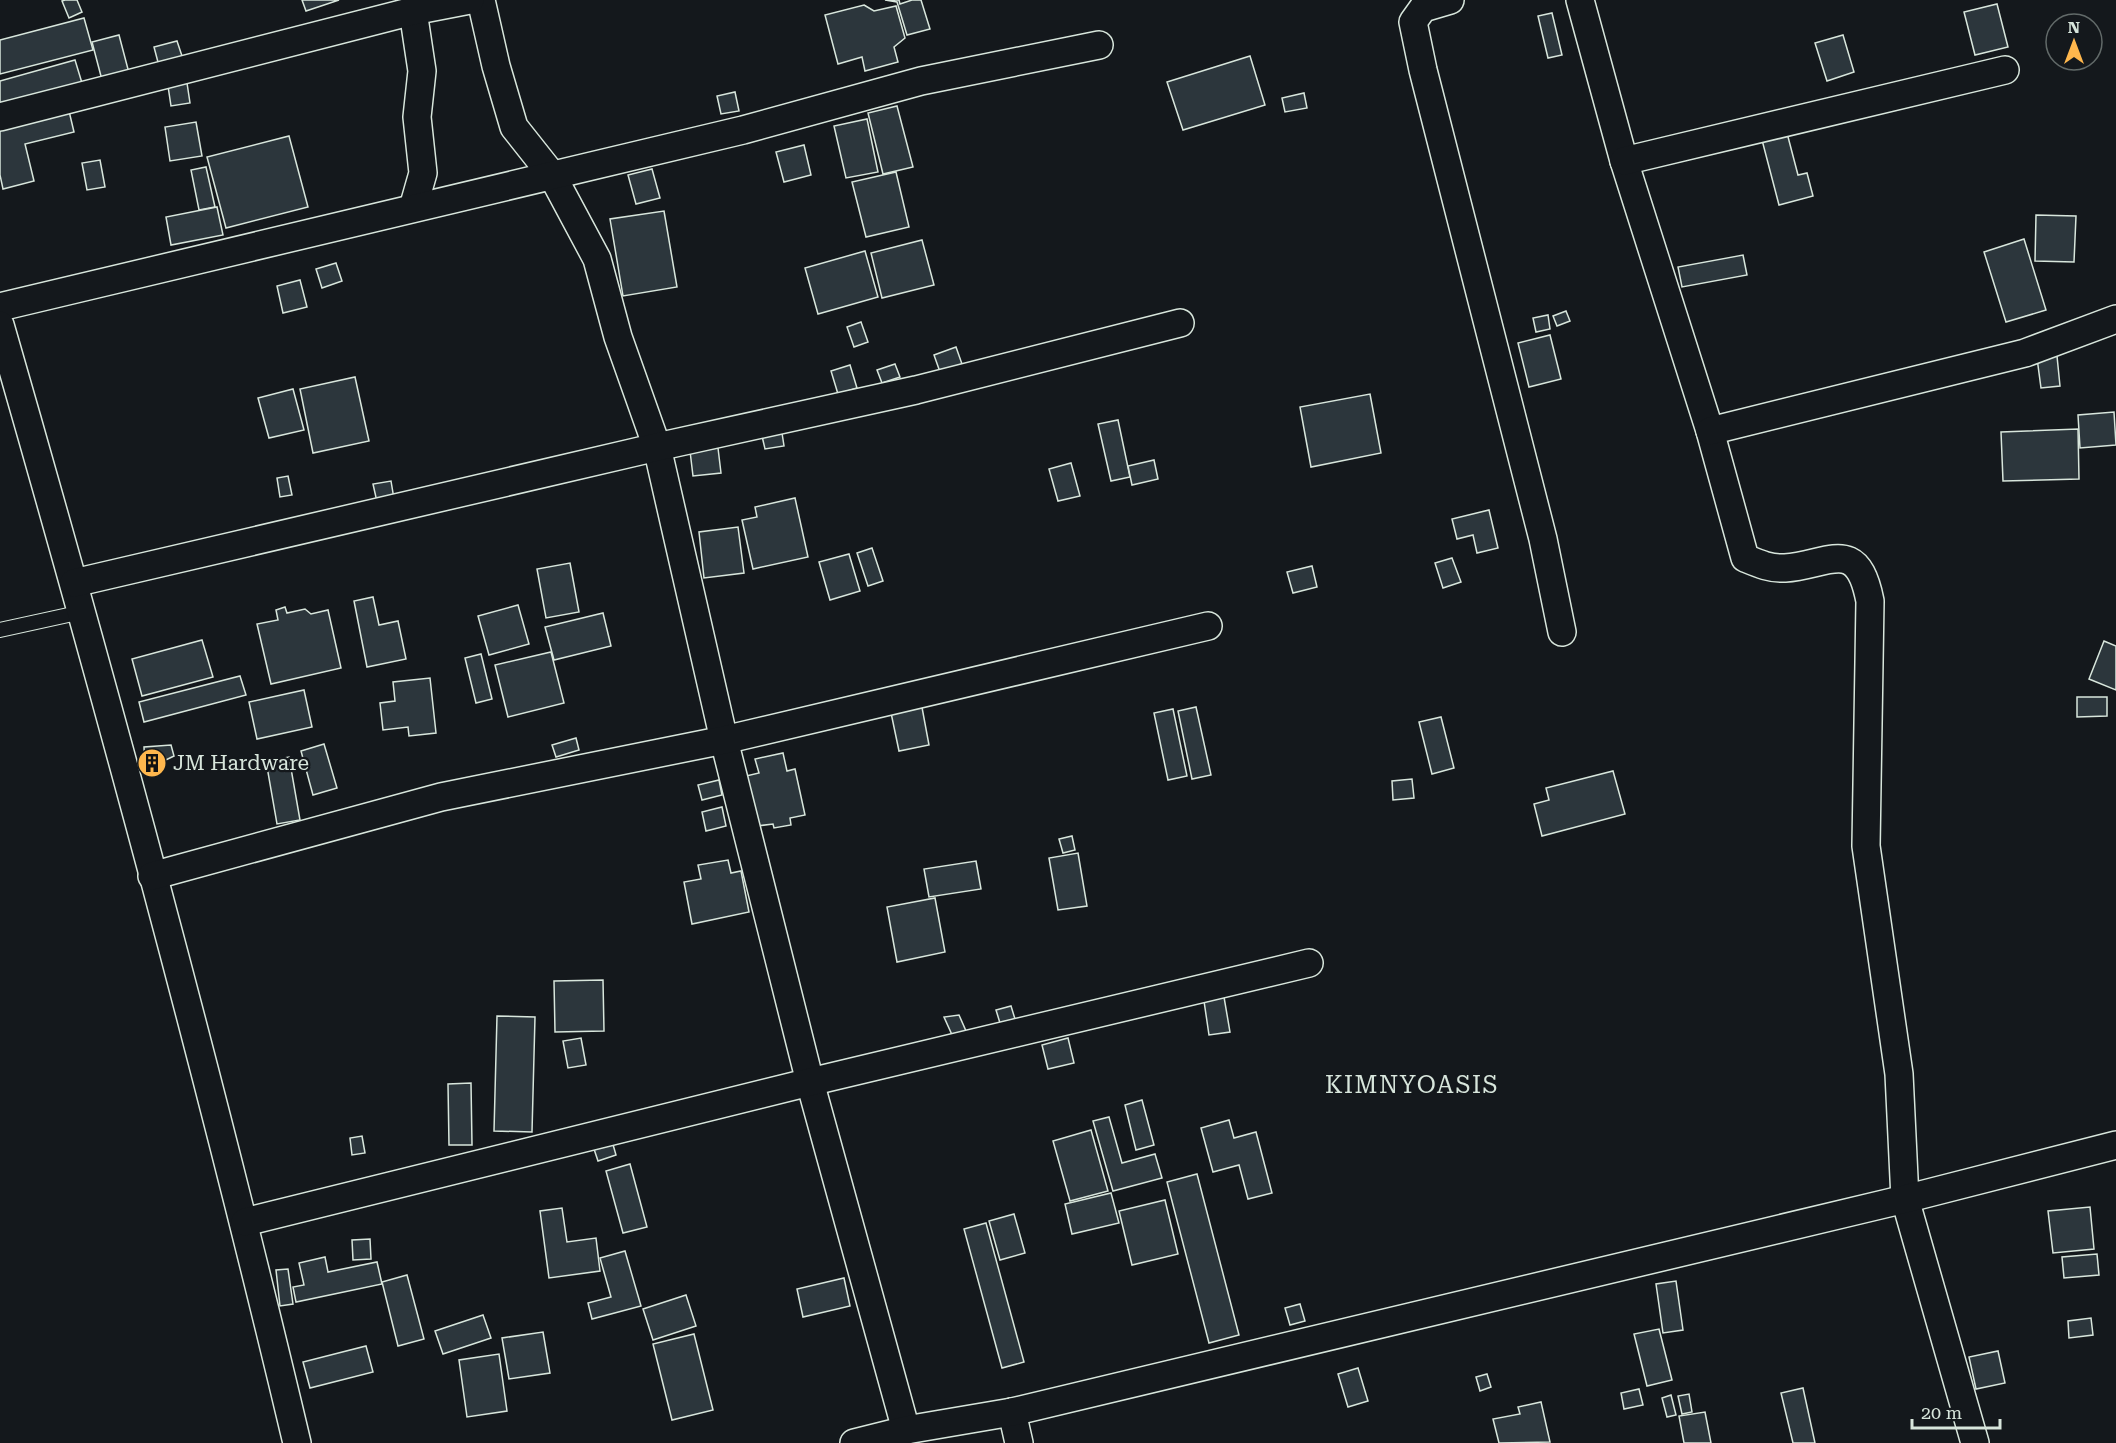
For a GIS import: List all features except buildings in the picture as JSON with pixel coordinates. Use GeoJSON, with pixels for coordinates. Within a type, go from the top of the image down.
{"type":"FeatureCollection","features":[{"type":"Feature","properties":{"kind":"street"},"geometry":{"type":"LineString","coordinates":[[0,117],[413,12],[470,0]]}},
{"type":"Feature","properties":{"kind":"street"},"geometry":{"type":"LineString","coordinates":[[481,0],[496,66],[514,127],[552,176],[597,259],[618,338],[657,447],[724,740],[810,1082],[906,1430]]}},
{"type":"Feature","properties":{"kind":"street"},"geometry":{"type":"LineString","coordinates":[[1450,0],[1423,8],[1413,22],[1423,70],[1543,538],[1562,632]]}},
{"type":"Feature","properties":{"kind":"street"},"geometry":{"type":"LineString","coordinates":[[1580,0],[1624,161],[1710,431],[1744,558],[1762,565],[1785,568],[1823,560],[1845,559],[1857,567],[1866,581],[1870,601],[1866,846],[1899,1074],[1905,1199],[1975,1443]]}},
{"type":"Feature","properties":{"kind":"street"},"geometry":{"type":"LineString","coordinates":[[413,12],[422,70],[417,117],[423,173],[413,208]]}},
{"type":"Feature","properties":{"kind":"street"},"geometry":{"type":"LineString","coordinates":[[0,307],[743,130],[921,81],[1099,45]]}},
{"type":"Feature","properties":{"kind":"street"},"geometry":{"type":"LineString","coordinates":[[1624,161],[2005,70]]}},
{"type":"Feature","properties":{"kind":"street"},"geometry":{"type":"LineString","coordinates":[[1710,431],[2025,353],[2116,319]]}},
{"type":"Feature","properties":{"kind":"street"},"geometry":{"type":"LineString","coordinates":[[74,583],[657,447],[916,390],[1180,323]]}},
{"type":"Feature","properties":{"kind":"street"},"geometry":{"type":"LineString","coordinates":[[0,325],[82,612],[245,1222],[297,1443]]}},
{"type":"Feature","properties":{"kind":"street"},"geometry":{"type":"LineString","coordinates":[[152,876],[441,797],[724,740],[1208,626]]}},
{"type":"Feature","properties":{"kind":"street"},"geometry":{"type":"LineString","coordinates":[[245,1222],[810,1082],[1309,963]]}},
{"type":"Feature","properties":{"kind":"street"},"geometry":{"type":"LineString","coordinates":[[854,1443],[906,1430],[1012,1412],[1905,1199],[2116,1145]]}},
{"type":"Feature","properties":{"kind":"street"},"geometry":{"type":"LineString","coordinates":[[1012,1412],[1019,1443]]}},
{"type":"Feature","properties":{"kind":"lane"},"geometry":{"type":"LineString","coordinates":[[0,630],[82,612]]}},
{"type":"Feature","properties":{"kind":"place","name":"JM Hardware"},"geometry":{"type":"Point","coordinates":[152,763]}},
{"type":"Feature","properties":{"kind":"district","name":"KIMNYOASIS"},"geometry":{"type":"Point","coordinates":[1412,1085]}}]}
